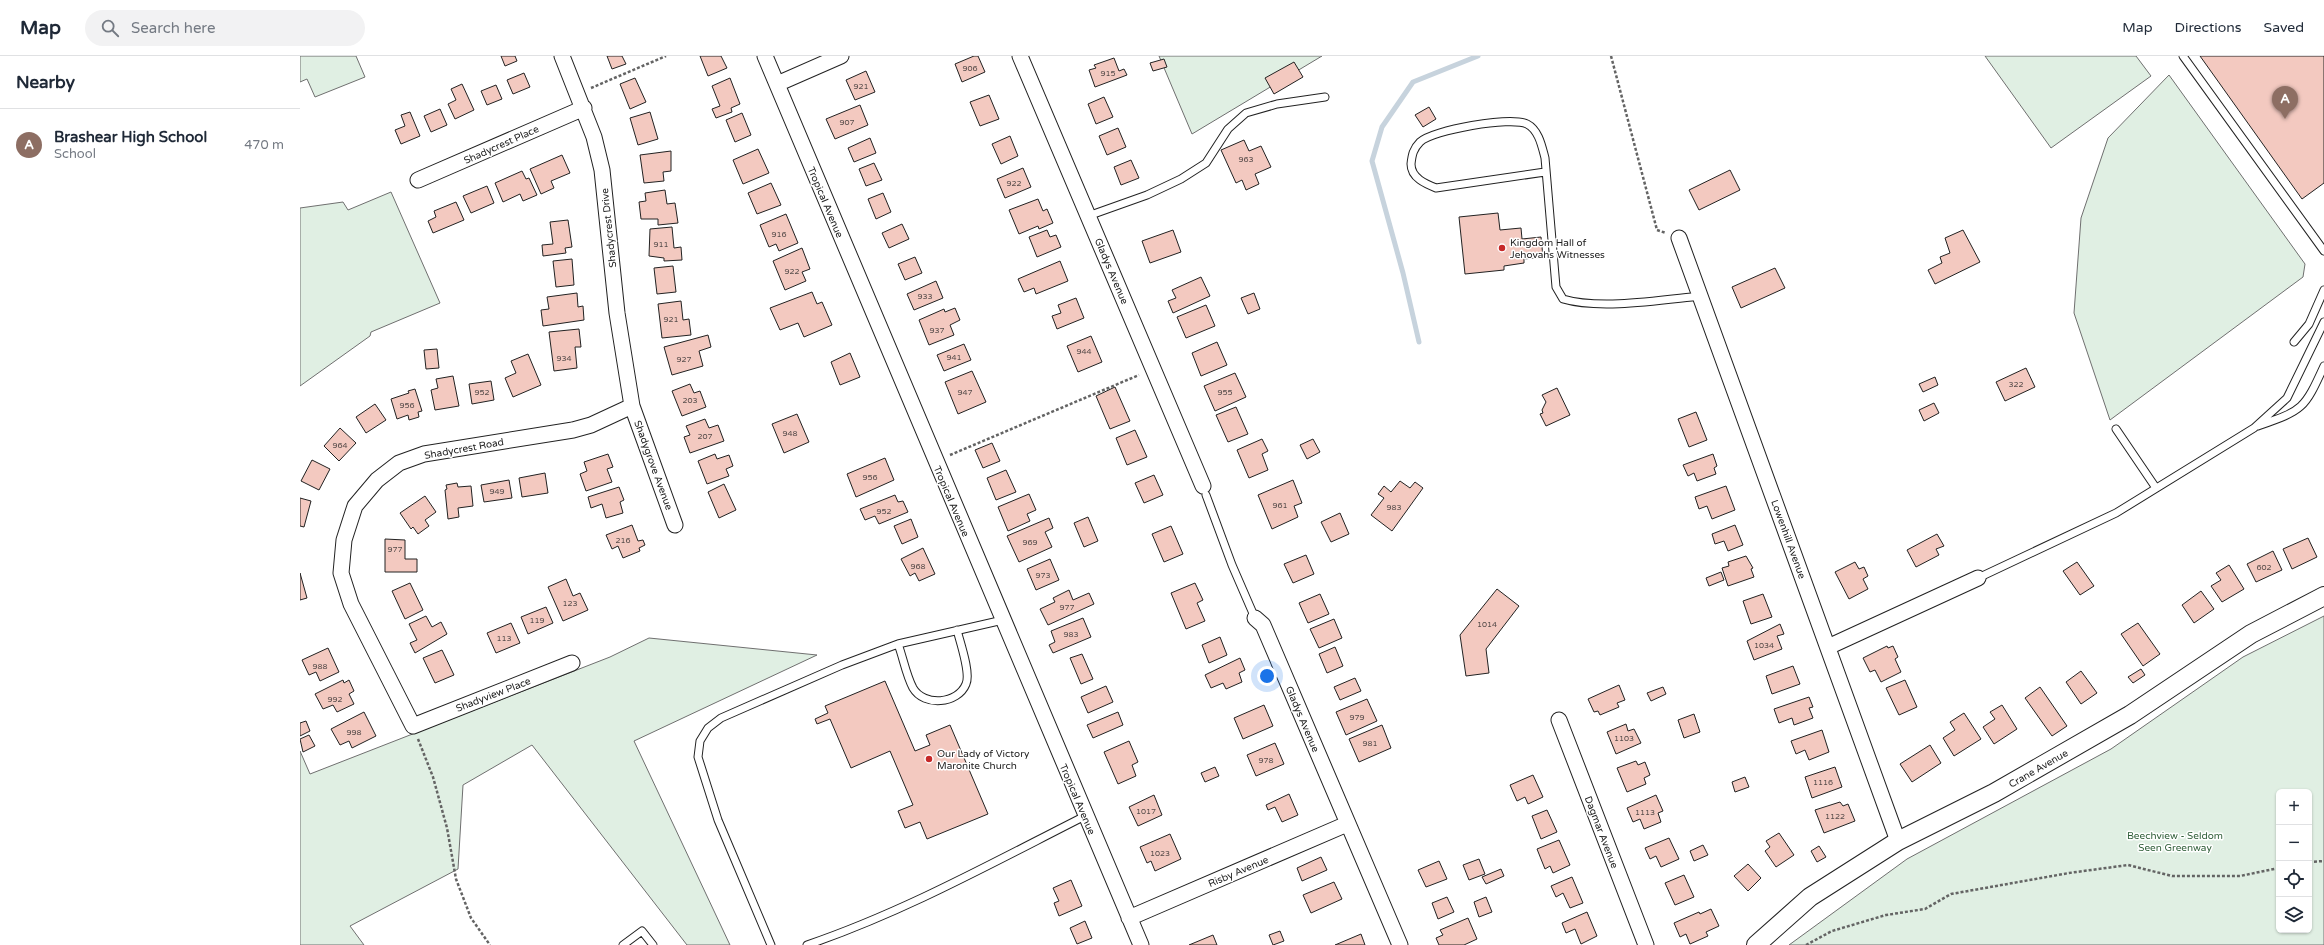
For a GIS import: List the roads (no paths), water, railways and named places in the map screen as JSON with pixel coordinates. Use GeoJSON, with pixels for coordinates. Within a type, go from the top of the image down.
{"type":"FeatureCollection","features":[{"type":"Feature","properties":{"kind":"street","name":"Shadycrest Drive"},"geometry":{"type":"LineString","coordinates":[[562,56],[594,136],[602,170],[617,313],[632,406]]}},
{"type":"Feature","properties":{"kind":"street","name":"Tropical Avenue"},"geometry":{"type":"LineString","coordinates":[[765,56],[1085,816],[1141,945]]}},
{"type":"Feature","properties":{"kind":"street"},"geometry":{"type":"LineString","coordinates":[[776,84],[841,56]]}},
{"type":"Feature","properties":{"kind":"street","name":"Gladys Avenue"},"geometry":{"type":"LineString","coordinates":[[1020,56],[1154,368],[1204,490]]}},
{"type":"Feature","properties":{"kind":"street","name":"Shadycrest Place"},"geometry":{"type":"LineString","coordinates":[[418,180],[584,108]]}},
{"type":"Feature","properties":{"kind":"street","name":"Lowenhill Avenue"},"geometry":{"type":"LineString","coordinates":[[1679,238],[1898,841]]}},
{"type":"Feature","properties":{"kind":"street","name":"Shadygrove Avenue"},"geometry":{"type":"LineString","coordinates":[[632,406],[675,525]]}},
{"type":"Feature","properties":{"kind":"street","name":"Shadycrest Road"},"geometry":{"type":"LineString","coordinates":[[413,726],[352,604],[341,573],[344,540],[355,506],[377,480],[399,462],[424,454],[573,430],[591,425],[632,406]]}},
{"type":"Feature","properties":{"kind":"street"},"geometry":{"type":"LineString","coordinates":[[1828,648],[1978,578]]}},
{"type":"Feature","properties":{"kind":"street","name":"Crane Avenue"},"geometry":{"type":"LineString","coordinates":[[1756,945],[1810,898],[1898,841],[1994,793],[2130,715],[2251,634],[2324,596]]}},
{"type":"Feature","properties":{"kind":"street","name":"Gladys Avenue"},"geometry":{"type":"LineString","coordinates":[[1255,618],[1263,625],[1400,945]]}},
{"type":"Feature","properties":{"kind":"street","name":"Shadyview Place"},"geometry":{"type":"LineString","coordinates":[[413,726],[572,663]]}},
{"type":"Feature","properties":{"kind":"street","name":"Dagmar Avenue"},"geometry":{"type":"LineString","coordinates":[[1559,720],[1646,945]]}},
{"type":"Feature","properties":{"kind":"street","name":"Risby Avenue"},"geometry":{"type":"LineString","coordinates":[[1129,918],[1347,824]]}},
{"type":"Feature","properties":{"kind":"lane"},"geometry":{"type":"LineString","coordinates":[[2184,56],[2324,251]]}},
{"type":"Feature","properties":{"kind":"lane"},"geometry":{"type":"LineString","coordinates":[[1088,216],[1146,195],[1181,179],[1206,163],[1228,129],[1246,112],[1277,104],[1325,97]]}},
{"type":"Feature","properties":{"kind":"lane"},"geometry":{"type":"LineString","coordinates":[[1545,172],[1436,188],[1420,182],[1411,168],[1412,153],[1420,142],[1434,134],[1510,121],[1528,124],[1540,138],[1545,158],[1556,287],[1563,299],[1574,303],[1594,304],[1701,296]]}},
{"type":"Feature","properties":{"kind":"lane"},"geometry":{"type":"LineString","coordinates":[[2294,342],[2309,324],[2324,290]]}},
{"type":"Feature","properties":{"kind":"lane"},"geometry":{"type":"LineString","coordinates":[[1978,578],[2116,513],[2254,428],[2288,398],[2324,322]]}},
{"type":"Feature","properties":{"kind":"lane"},"geometry":{"type":"LineString","coordinates":[[2254,428],[2293,413],[2308,400],[2324,366]]}},
{"type":"Feature","properties":{"kind":"lane"},"geometry":{"type":"LineString","coordinates":[[2116,429],[2156,488]]}},
{"type":"Feature","properties":{"kind":"lane","name":"Gladys Avenue"},"geometry":{"type":"LineString","coordinates":[[1204,490],[1232,566],[1255,618]]}},
{"type":"Feature","properties":{"kind":"lane"},"geometry":{"type":"LineString","coordinates":[[771,945],[718,820],[698,757],[700,741],[708,728],[721,718],[842,665],[898,644],[1003,620]]}},
{"type":"Feature","properties":{"kind":"lane"},"geometry":{"type":"LineString","coordinates":[[898,644],[913,688],[924,698],[935,702],[959,694],[967,683],[966,667],[957,630]]}},
{"type":"Feature","properties":{"kind":"lane"},"geometry":{"type":"LineString","coordinates":[[807,945],[852,930],[928,897],[1085,816]]}},
{"type":"Feature","properties":{"kind":"lane"},"geometry":{"type":"LineString","coordinates":[[623,945],[642,932],[653,945]]}},
{"type":"Feature","properties":{"kind":"waterway"},"geometry":{"type":"LineString","coordinates":[[1419,342],[1403,273],[1372,161],[1382,127],[1413,82],[1478,56]]}},
{"type":"Feature","properties":{"kind":"place","name":"Brashear High School"},"geometry":{"type":"Point","coordinates":[2285,119]}},
{"type":"Feature","properties":{"kind":"place","name":"Kingdom Hall of Jehovahs Witnesses"},"geometry":{"type":"Point","coordinates":[1502,248]}},
{"type":"Feature","properties":{"kind":"place","name":"Our Lady of Victory Maronite Church"},"geometry":{"type":"Point","coordinates":[929,759]}},
{"type":"Feature","properties":{"kind":"park label","name":"Beechview - Seldom Seen Greenway"},"geometry":{"type":"Point","coordinates":[2175,840]}}]}
